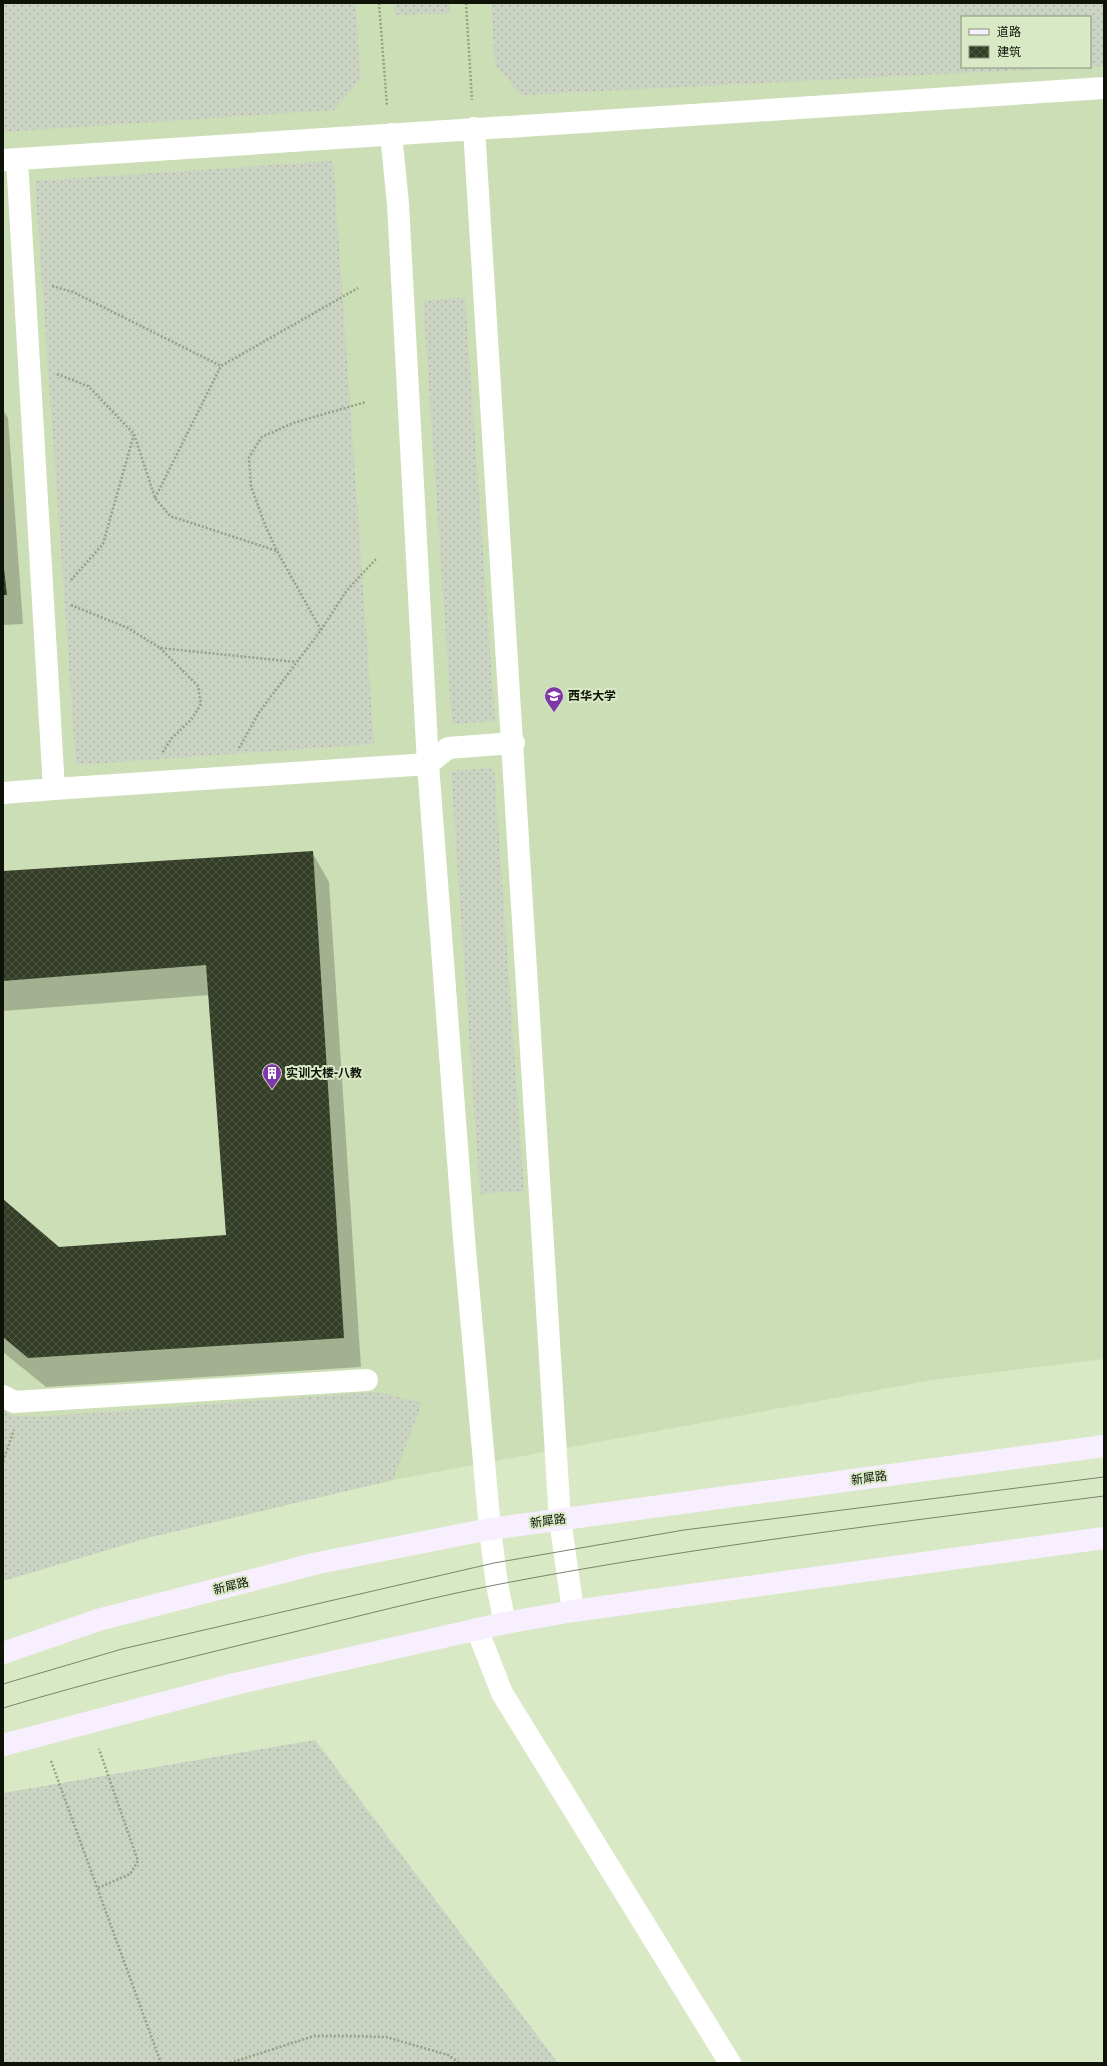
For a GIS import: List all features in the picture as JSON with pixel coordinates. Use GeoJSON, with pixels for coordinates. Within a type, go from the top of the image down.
{"type":"FeatureCollection","features":[{"type":"Feature","properties":{"kind":"main road","name":"新犀路"},"geometry":{"type":"LineString","coordinates":[[3,1653],[98,1620],[311,1565],[490,1529],[1104,1446]]}},
{"type":"Feature","properties":{"kind":"main road"},"geometry":{"type":"LineString","coordinates":[[3,1744],[235,1684],[505,1622],[574,1611],[1104,1538]]}},
{"type":"Feature","properties":{"kind":"street"},"geometry":{"type":"LineString","coordinates":[[54,789],[48,599],[29,362],[25,280],[10,159],[1104,88]]}},
{"type":"Feature","properties":{"kind":"street"},"geometry":{"type":"LineString","coordinates":[[474,128],[514,743],[560,1520],[574,1611]]}},
{"type":"Feature","properties":{"kind":"street"},"geometry":{"type":"LineString","coordinates":[[391,134],[398,204],[428,764],[464,1239],[490,1529],[497,1585],[505,1622]]}},
{"type":"Feature","properties":{"kind":"street"},"geometry":{"type":"LineString","coordinates":[[3,792],[428,764],[448,748],[514,743]]}},
{"type":"Feature","properties":{"kind":"street"},"geometry":{"type":"LineString","coordinates":[[3,1396],[14,1402],[367,1380]]}},
{"type":"Feature","properties":{"kind":"street"},"geometry":{"type":"LineString","coordinates":[[477,1629],[502,1693],[730,2063]]}},
{"type":"Feature","properties":{"kind":"path"},"geometry":{"type":"LineString","coordinates":[[379,3],[385,98],[391,134]]}},
{"type":"Feature","properties":{"kind":"path"},"geometry":{"type":"LineString","coordinates":[[466,3],[474,128]]}},
{"type":"Feature","properties":{"kind":"path"},"geometry":{"type":"LineString","coordinates":[[25,280],[73,292],[221,366]]}},
{"type":"Feature","properties":{"kind":"path"},"geometry":{"type":"LineString","coordinates":[[155,498],[221,366],[358,288]]}},
{"type":"Feature","properties":{"kind":"path"},"geometry":{"type":"LineString","coordinates":[[29,362],[88,386],[134,434],[155,498],[170,516],[277,551]]}},
{"type":"Feature","properties":{"kind":"path"},"geometry":{"type":"LineString","coordinates":[[321,630],[277,551],[265,525],[251,486],[249,457],[262,437],[293,423],[366,402]]}},
{"type":"Feature","properties":{"kind":"path"},"geometry":{"type":"LineString","coordinates":[[134,434],[103,544],[48,599],[128,628],[160,648],[198,686],[201,704],[191,720],[172,738],[162,751],[154,782]]}},
{"type":"Feature","properties":{"kind":"path"},"geometry":{"type":"LineString","coordinates":[[227,778],[230,763],[260,711],[321,630],[347,590],[377,558]]}},
{"type":"Feature","properties":{"kind":"path"},"geometry":{"type":"LineString","coordinates":[[160,648],[296,662]]}},
{"type":"Feature","properties":{"kind":"path"},"geometry":{"type":"LineString","coordinates":[[90,1722],[138,1861],[130,1874],[98,1888]]}},
{"type":"Feature","properties":{"kind":"path"},"geometry":{"type":"LineString","coordinates":[[41,1735],[161,2063]]}},
{"type":"Feature","properties":{"kind":"path"},"geometry":{"type":"LineString","coordinates":[[230,2063],[314,2036],[349,2036],[386,2037],[448,2055],[460,2063]]}},
{"type":"Feature","properties":{"kind":"shaded area","name":"西华大学"},"geometry":{"type":"Polygon","coordinates":[[[3,3],[1104,3],[1104,1359],[932,1380],[393,1480],[147,1538],[3,1581],[3,3]]]}},
{"type":"Feature","properties":{"kind":"shaded area"},"geometry":{"type":"Polygon","coordinates":[[[3,3],[356,3],[360,80],[334,110],[3,132],[3,3]]]}},
{"type":"Feature","properties":{"kind":"shaded area"},"geometry":{"type":"Polygon","coordinates":[[[394,3],[450,3],[450,13],[395,15],[394,3]]]}},
{"type":"Feature","properties":{"kind":"shaded area"},"geometry":{"type":"Polygon","coordinates":[[[491,3],[1104,3],[1104,66],[1091,67],[1091,16],[961,16],[961,68],[1064,68],[521,95],[495,64],[491,3]]]}},
{"type":"Feature","properties":{"kind":"shaded area"},"geometry":{"type":"Polygon","coordinates":[[[333,161],[374,744],[76,765],[35,181],[333,161]]]}},
{"type":"Feature","properties":{"kind":"shaded area"},"geometry":{"type":"Polygon","coordinates":[[[465,298],[495,721],[452,724],[423,300],[465,298]]]}},
{"type":"Feature","properties":{"kind":"shaded area"},"geometry":{"type":"Polygon","coordinates":[[[494,768],[524,1191],[480,1194],[451,771],[494,768]]]}},
{"type":"Feature","properties":{"kind":"shaded area"},"geometry":{"type":"Polygon","coordinates":[[[376,1392],[422,1403],[393,1480],[147,1538],[3,1581],[3,1412],[15,1416],[37,1417],[376,1392]]]}},
{"type":"Feature","properties":{"kind":"shaded area"},"geometry":{"type":"Polygon","coordinates":[[[315,1740],[558,2063],[3,2063],[3,1793],[315,1740]]]}},
{"type":"Feature","properties":{"kind":"building"},"geometry":{"type":"Polygon","coordinates":[[[3,560],[7,595],[3,595],[3,560]]]}},
{"type":"Feature","properties":{"kind":"building","name":"实训大楼-八教"},"geometry":{"type":"Polygon","coordinates":[[[313,851],[344,1338],[28,1358],[3,1337],[3,1199],[59,1247],[226,1235],[206,965],[3,981],[3,871],[313,851]]]}},
{"type":"Feature","properties":{"kind":"tram line"},"geometry":{"type":"LineString","coordinates":[[3,1684],[122,1649],[494,1563],[684,1530],[1104,1477]]}},
{"type":"Feature","properties":{"kind":"tram line"},"geometry":{"type":"LineString","coordinates":[[3,1708],[187,1658],[446,1595],[495,1585],[647,1558],[875,1525],[1104,1496]]}},
{"type":"Feature","properties":{"kind":"place","name":"西华大学"},"geometry":{"type":"Point","coordinates":[554,713]}},
{"type":"Feature","properties":{"kind":"place","name":"实训大楼-八教"},"geometry":{"type":"Point","coordinates":[272,1090]}}]}
